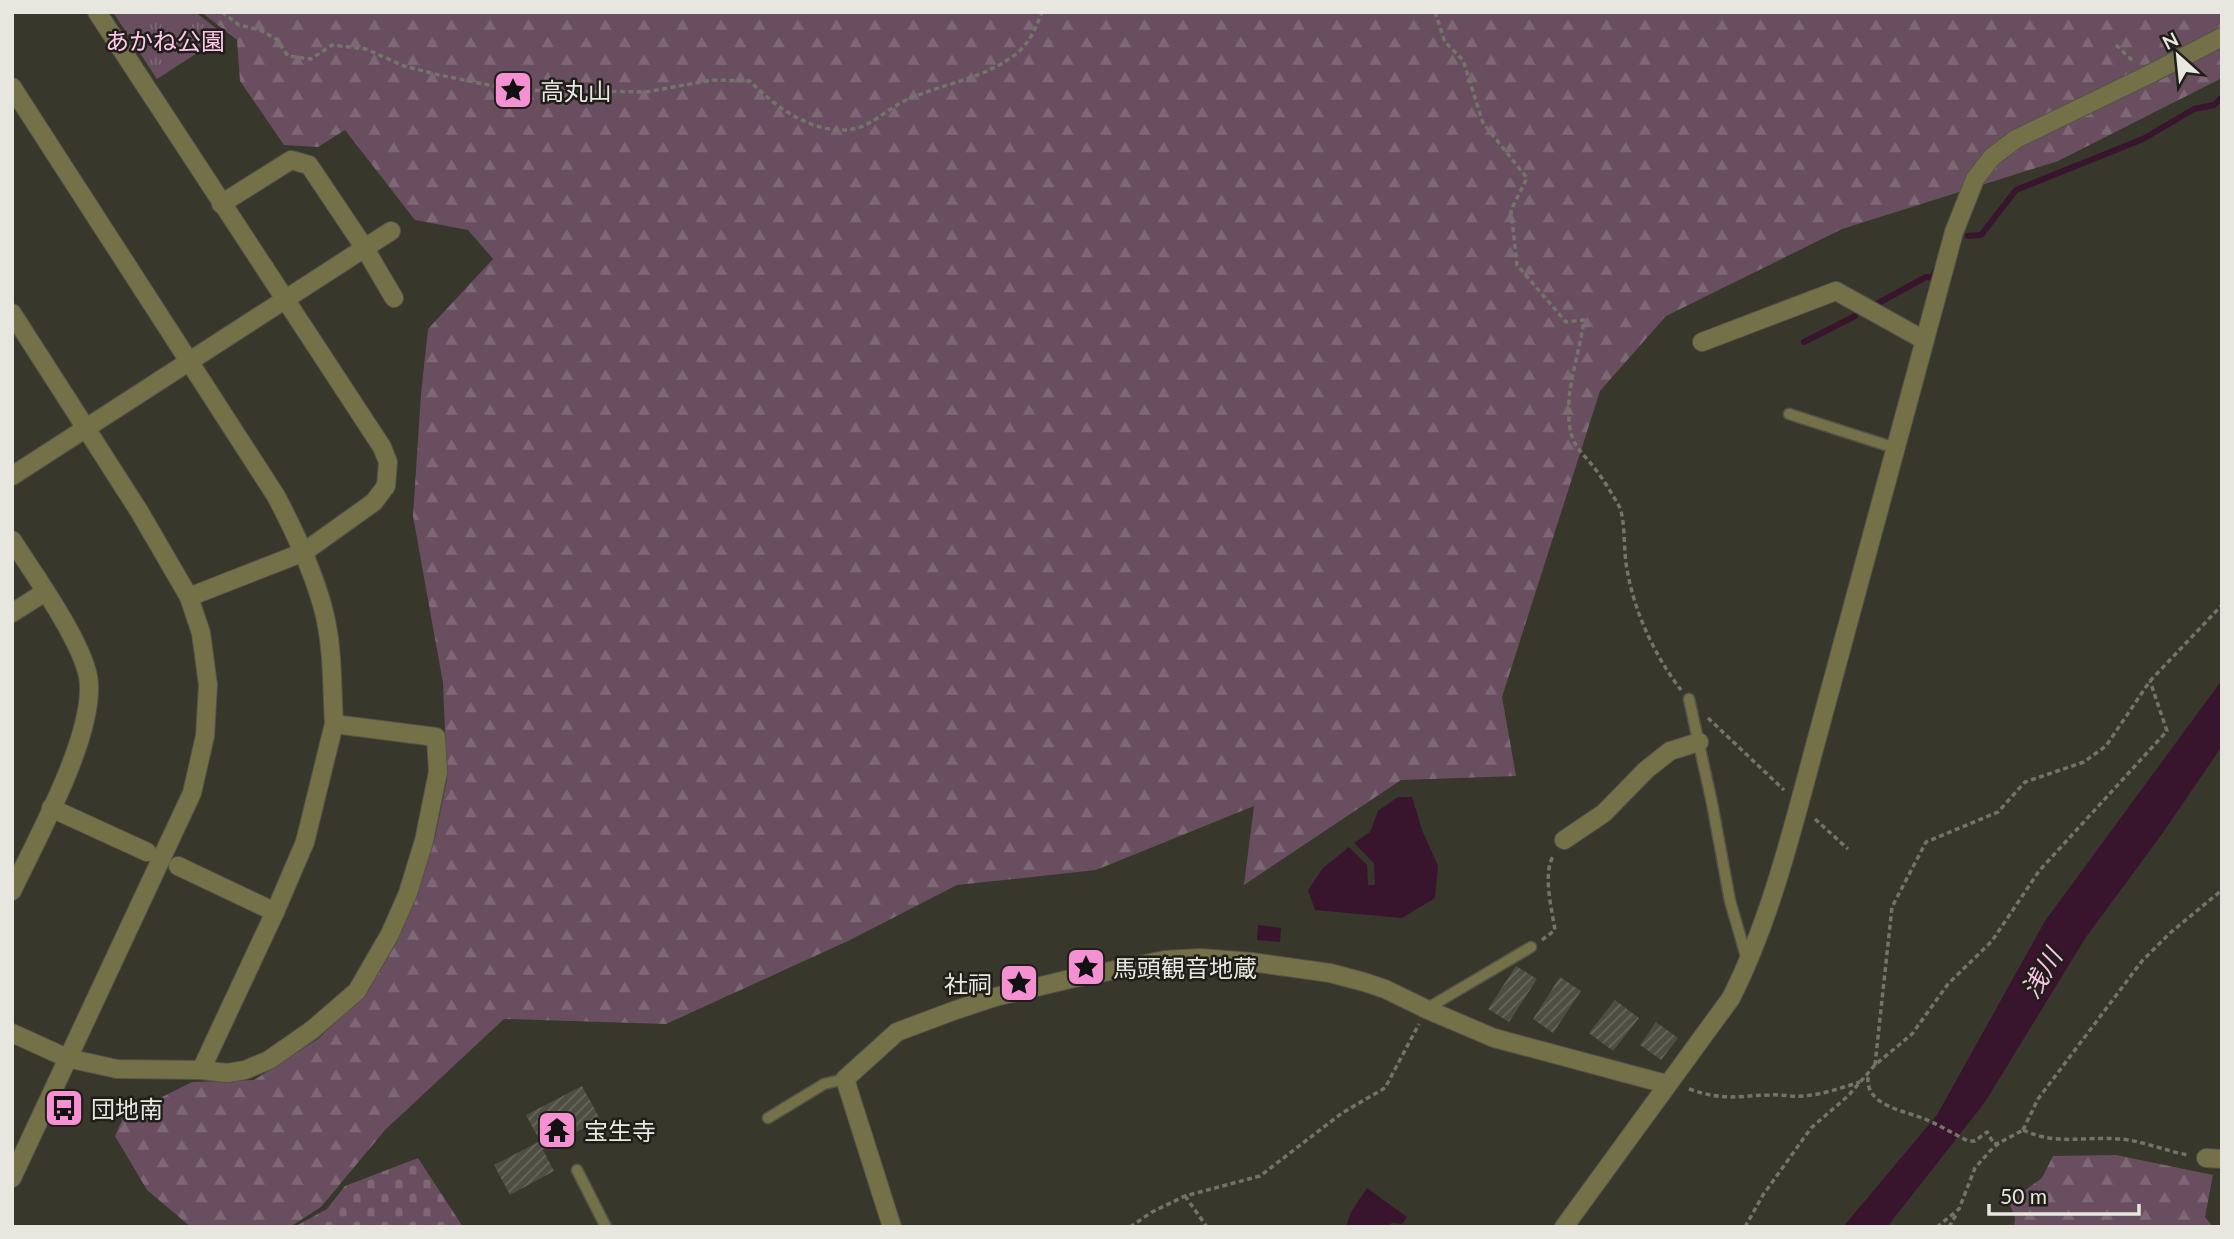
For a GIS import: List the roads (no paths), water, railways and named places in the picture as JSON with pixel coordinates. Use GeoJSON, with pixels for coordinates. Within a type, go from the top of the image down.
{"type":"FeatureCollection","features":[{"type":"Feature","properties":{"kind":"street"},"geometry":{"type":"LineString","coordinates":[[97,12],[382,447],[388,462],[386,486],[374,502],[304,552],[189,597]]}},
{"type":"Feature","properties":{"kind":"street"},"geometry":{"type":"LineString","coordinates":[[1564,1227],[1731,998],[1748,964],[1765,919],[1857,597],[1954,232],[1975,180],[1992,157],[2016,138],[2222,37]]}},
{"type":"Feature","properties":{"kind":"street"},"geometry":{"type":"LineString","coordinates":[[12,87],[265,477],[304,552],[325,617],[334,724],[305,842],[201,1070]]}},
{"type":"Feature","properties":{"kind":"street"},"geometry":{"type":"LineString","coordinates":[[221,204],[291,160],[309,165],[365,247],[394,298]]}},
{"type":"Feature","properties":{"kind":"street"},"geometry":{"type":"LineString","coordinates":[[12,476],[391,231]]}},
{"type":"Feature","properties":{"kind":"street"},"geometry":{"type":"LineString","coordinates":[[1702,342],[1836,291],[1924,340]]}},
{"type":"Feature","properties":{"kind":"street"},"geometry":{"type":"LineString","coordinates":[[12,313],[139,512],[189,597],[201,633],[208,685],[205,736],[192,793],[12,1178]]}},
{"type":"Feature","properties":{"kind":"street"},"geometry":{"type":"LineString","coordinates":[[12,540],[76,645],[88,676],[87,708],[78,748],[12,891]]}},
{"type":"Feature","properties":{"kind":"street"},"geometry":{"type":"LineString","coordinates":[[12,613],[45,592]]}},
{"type":"Feature","properties":{"kind":"street"},"geometry":{"type":"LineString","coordinates":[[12,1033],[68,1058],[117,1069],[227,1073],[245,1070],[269,1060],[312,1030],[357,991],[390,934],[408,893],[424,841],[438,772],[436,737],[334,724]]}},
{"type":"Feature","properties":{"kind":"street"},"geometry":{"type":"LineString","coordinates":[[1564,840],[1604,813],[1646,770],[1670,751],[1699,742]]}},
{"type":"Feature","properties":{"kind":"street"},"geometry":{"type":"LineString","coordinates":[[51,808],[148,852]]}},
{"type":"Feature","properties":{"kind":"street"},"geometry":{"type":"LineString","coordinates":[[178,866],[275,912]]}},
{"type":"Feature","properties":{"kind":"street"},"geometry":{"type":"LineString","coordinates":[[892,1227],[845,1079],[897,1032],[953,1011],[995,997],[1165,960],[1200,958],[1252,961],[1330,973],[1385,989],[1494,1038],[1666,1084]]}},
{"type":"Feature","properties":{"kind":"lane"},"geometry":{"type":"LineString","coordinates":[[1789,414],[1895,448]]}},
{"type":"Feature","properties":{"kind":"lane"},"geometry":{"type":"LineString","coordinates":[[1689,699],[1730,901],[1748,964]]}},
{"type":"Feature","properties":{"kind":"lane"},"geometry":{"type":"LineString","coordinates":[[1426,1009],[1531,947]]}},
{"type":"Feature","properties":{"kind":"lane"},"geometry":{"type":"LineString","coordinates":[[768,1118],[824,1084],[845,1079]]}},
{"type":"Feature","properties":{"kind":"lane"},"geometry":{"type":"LineString","coordinates":[[577,1170],[606,1227]]}},
{"type":"Feature","properties":{"kind":"water","name":"浅川"},"geometry":{"type":"Polygon","coordinates":[[[2222,680],[2222,746],[2162,834],[2086,937],[1985,1102],[1887,1227],[1843,1227],[1937,1115],[2045,921],[2222,680]]]}},
{"type":"Feature","properties":{"kind":"water"},"geometry":{"type":"Polygon","coordinates":[[[1398,797],[1412,797],[1422,830],[1438,866],[1435,898],[1402,918],[1315,910],[1308,890],[1323,868],[1349,847],[1367,865],[1368,885],[1375,885],[1374,863],[1354,843],[1370,832],[1378,811],[1398,797]]]}},
{"type":"Feature","properties":{"kind":"water"},"geometry":{"type":"Polygon","coordinates":[[[1258,925],[1281,928],[1280,942],[1257,940],[1258,925]]]}},
{"type":"Feature","properties":{"kind":"water"},"geometry":{"type":"Polygon","coordinates":[[[1367,1188],[1407,1217],[1402,1224],[1346,1227],[1351,1212],[1367,1188]]]}},
{"type":"Feature","properties":{"kind":"waterway"},"geometry":{"type":"LineString","coordinates":[[1968,236],[1981,235],[2016,190],[2143,139],[2194,109],[2214,105],[2222,97]]}},
{"type":"Feature","properties":{"kind":"waterway"},"geometry":{"type":"LineString","coordinates":[[1873,306],[1926,277],[1933,278],[1935,271]]}},
{"type":"Feature","properties":{"kind":"waterway"},"geometry":{"type":"LineString","coordinates":[[1804,342],[1855,316]]}},
{"type":"Feature","properties":{"kind":"place","name":"高丸山"},"geometry":{"type":"Point","coordinates":[513,90]}},
{"type":"Feature","properties":{"kind":"place","name":"馬頭観音地蔵"},"geometry":{"type":"Point","coordinates":[1086,967]}},
{"type":"Feature","properties":{"kind":"place","name":"社祠"},"geometry":{"type":"Point","coordinates":[1019,983]}},
{"type":"Feature","properties":{"kind":"place","name":"団地南"},"geometry":{"type":"Point","coordinates":[64,1108]}},
{"type":"Feature","properties":{"kind":"place","name":"宝生寺"},"geometry":{"type":"Point","coordinates":[557,1130]}},
{"type":"Feature","properties":{"kind":"park label","name":"あかね公園"},"geometry":{"type":"Point","coordinates":[165,40]}}]}
